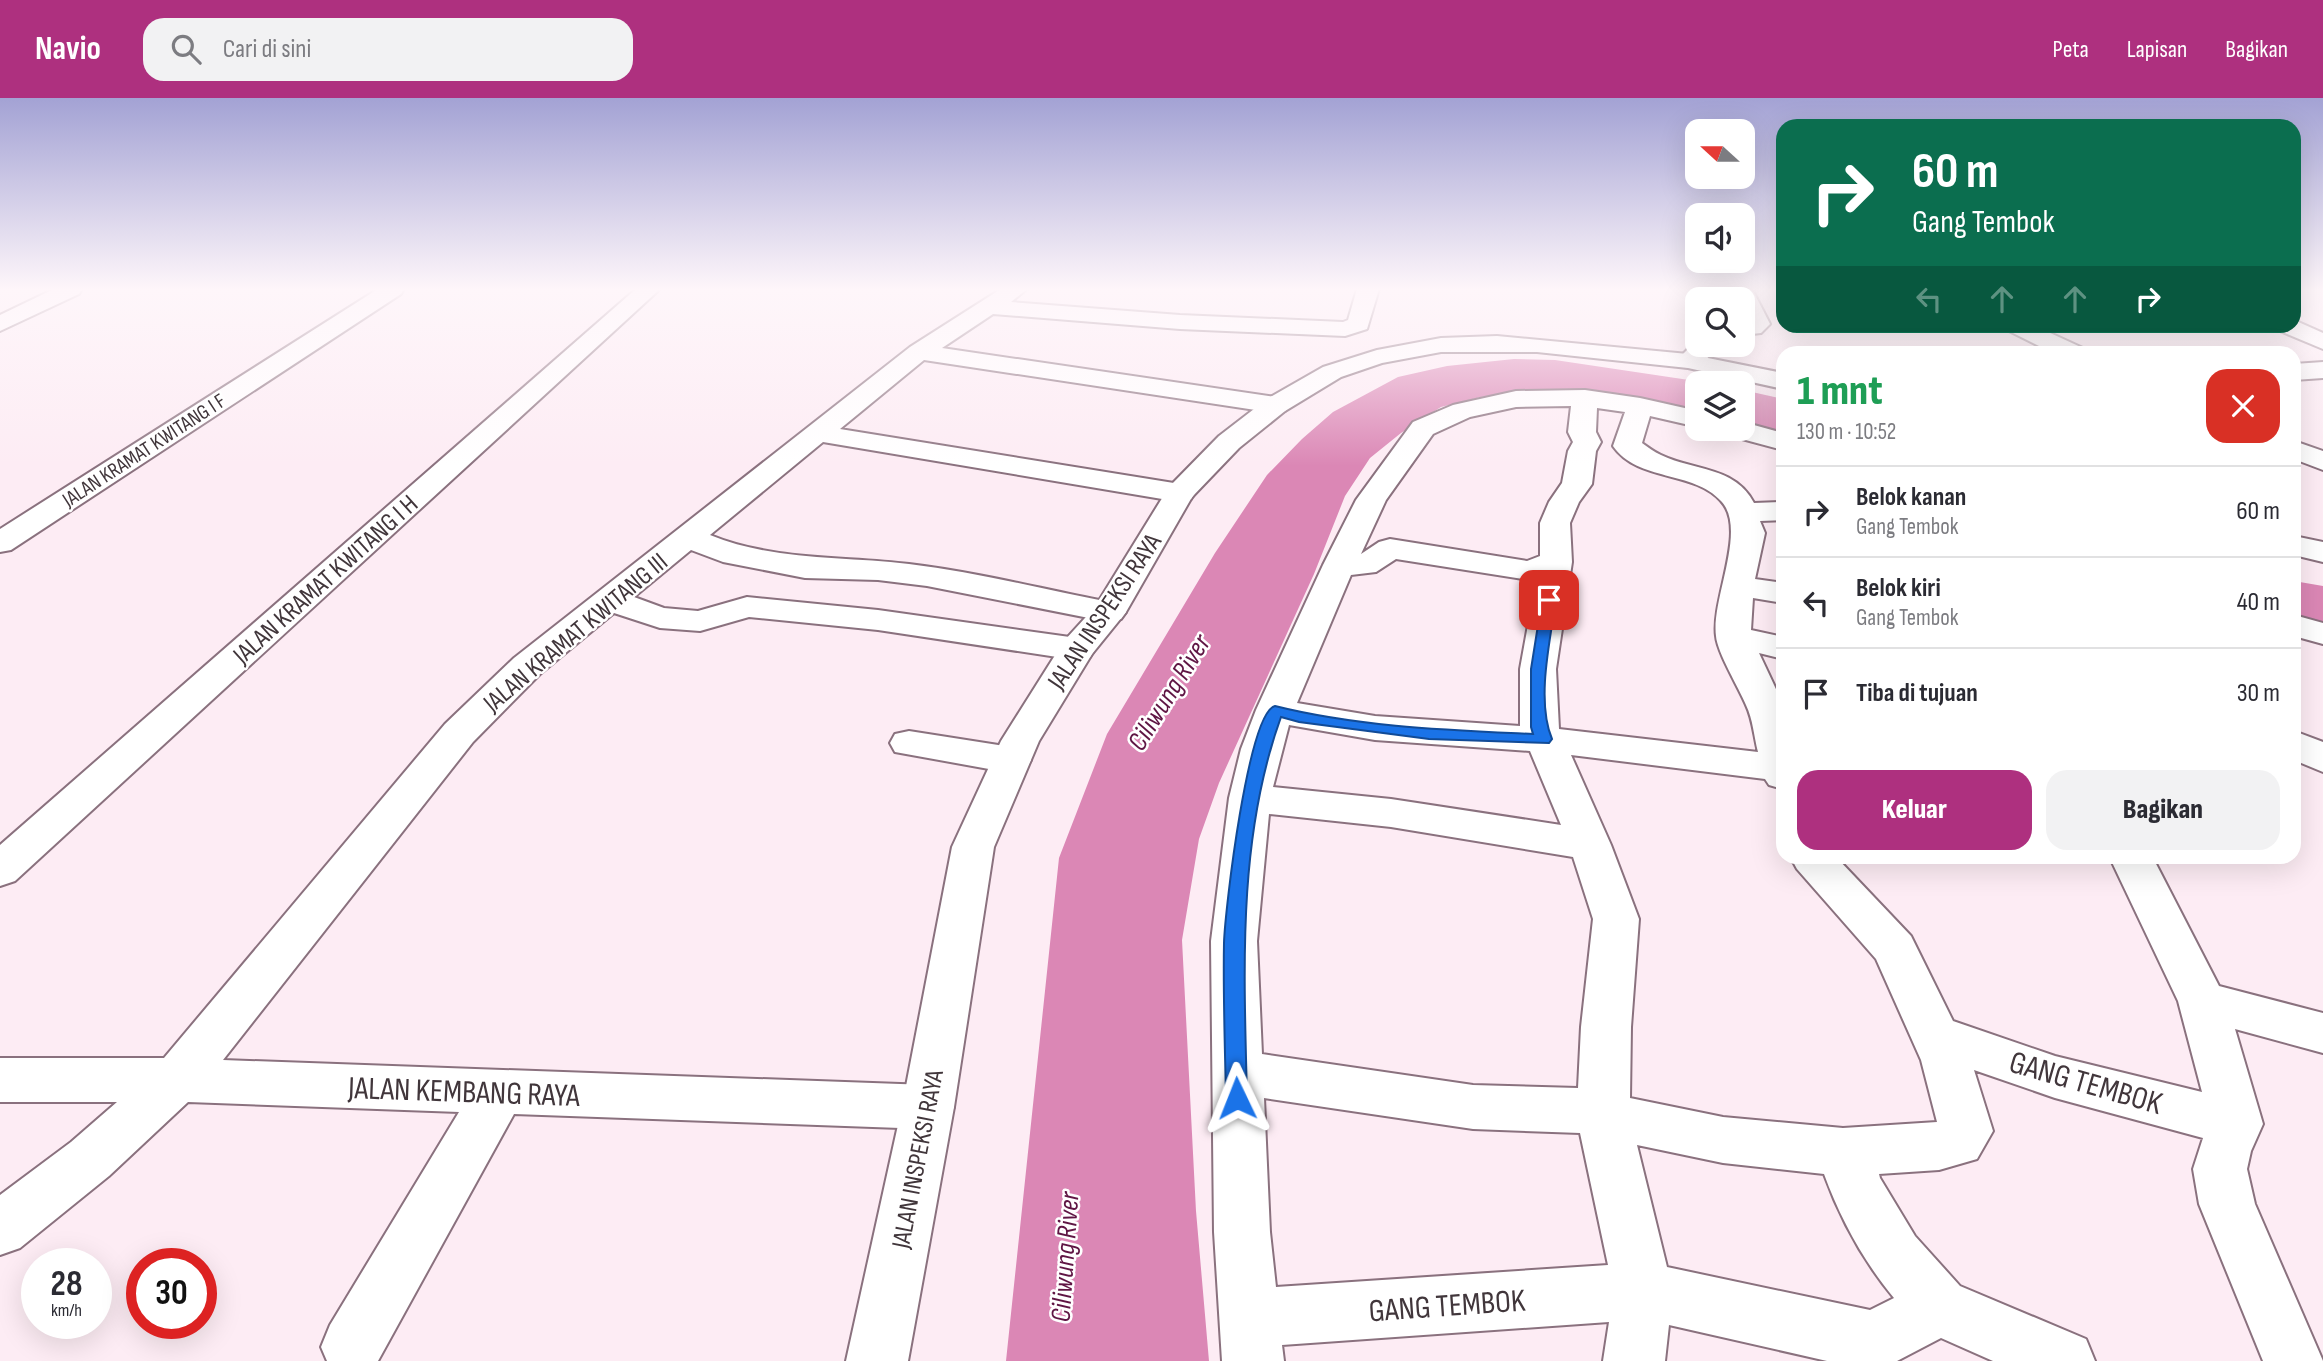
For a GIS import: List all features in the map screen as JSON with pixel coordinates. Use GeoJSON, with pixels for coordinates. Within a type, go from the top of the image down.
{"type":"FeatureCollection","features":[{"type":"Feature","properties":{"kind":"street","name":"JALAN KRAMAT KWITANG I F"},"geometry":{"type":"LineString","coordinates":[[0,543],[302,348]]}},
{"type":"Feature","properties":{"kind":"street","name":"JALAN KRAMAT KWITANG I H"},"geometry":{"type":"LineString","coordinates":[[0,870],[583,348]]}},
{"type":"Feature","properties":{"kind":"street","name":"JALAN KRAMAT KWITANG III"},"geometry":{"type":"LineString","coordinates":[[0,1229],[90,1159],[177,1080],[459,733],[527,666],[925,348]]}},
{"type":"Feature","properties":{"kind":"street","name":"JALAN INSPEKSI RAYA"},"geometry":{"type":"LineString","coordinates":[[877,1361],[928,1107],[973,847],[1020,741],[1077,649],[1109,612],[1180,492],[1228,442],[1276,405],[1332,372],[1377,356],[1424,348]]}},
{"type":"Feature","properties":{"kind":"street","name":"JALAN INSPEKSI RAYA"},"geometry":{"type":"LineString","coordinates":[[1596,348],[1685,352]]}},
{"type":"Feature","properties":{"kind":"street"},"geometry":{"type":"LineString","coordinates":[[919,352],[1276,405]]}},
{"type":"Feature","properties":{"kind":"street","name":"JALAN INSPEKSI RAYA"},"geometry":{"type":"LineString","coordinates":[[1709,357],[1776,380]]}},
{"type":"Feature","properties":{"kind":"street"},"geometry":{"type":"LineString","coordinates":[[2301,372],[2323,370]]}},
{"type":"Feature","properties":{"kind":"street"},"geometry":{"type":"LineString","coordinates":[[1585,398],[1582,432],[1587,442],[1582,451],[1577,484],[1564,502],[1555,523],[1556,562],[1538,669],[1539,727],[1590,845],[1616,919],[1606,1027],[1603,1116],[1643,1291],[1634,1361]]}},
{"type":"Feature","properties":{"kind":"street"},"geometry":{"type":"LineString","coordinates":[[1252,1340],[1242,1232],[1234,941],[1250,798],[1261,749],[1275,710],[1339,565],[1371,500],[1423,428],[1462,411],[1516,399],[1585,398],[1685,416]]}},
{"type":"Feature","properties":{"kind":"street"},"geometry":{"type":"LineString","coordinates":[[1640,406],[1627,446],[1652,462],[1717,481],[1738,500],[1749,533],[1737,586],[1733,637],[1767,709],[1776,743]]}},
{"type":"Feature","properties":{"kind":"street"},"geometry":{"type":"LineString","coordinates":[[817,433],[1180,492]]}},
{"type":"Feature","properties":{"kind":"street"},"geometry":{"type":"LineString","coordinates":[[1755,434],[1776,440]]}},
{"type":"Feature","properties":{"kind":"street"},"geometry":{"type":"LineString","coordinates":[[2301,452],[2323,461]]}},
{"type":"Feature","properties":{"kind":"street"},"geometry":{"type":"LineString","coordinates":[[1742,512],[1776,511]]}},
{"type":"Feature","properties":{"kind":"street"},"geometry":{"type":"LineString","coordinates":[[687,537],[723,552],[805,568],[878,570],[927,576],[1109,612]]}},
{"type":"Feature","properties":{"kind":"street"},"geometry":{"type":"LineString","coordinates":[[2301,547],[2323,552]]}},
{"type":"Feature","properties":{"kind":"street"},"geometry":{"type":"LineString","coordinates":[[1339,565],[1365,565],[1390,549],[1532,572],[1545,564],[1556,562]]}},
{"type":"Feature","properties":{"kind":"street"},"geometry":{"type":"LineString","coordinates":[[1737,586],[1776,592]]}},
{"type":"Feature","properties":{"kind":"street"},"geometry":{"type":"LineString","coordinates":[[609,600],[660,618],[701,621],[747,607],[878,620],[1077,649]]}},
{"type":"Feature","properties":{"kind":"street"},"geometry":{"type":"LineString","coordinates":[[2301,627],[2323,634]]}},
{"type":"Feature","properties":{"kind":"street"},"geometry":{"type":"LineString","coordinates":[[1733,637],[1776,646]]}},
{"type":"Feature","properties":{"kind":"street"},"geometry":{"type":"LineString","coordinates":[[1275,710],[1299,717],[1429,734],[1544,739],[1776,769]]}},
{"type":"Feature","properties":{"kind":"street"},"geometry":{"type":"LineString","coordinates":[[909,743],[1011,760]]}},
{"type":"Feature","properties":{"kind":"street"},"geometry":{"type":"LineString","coordinates":[[2301,747],[2323,760]]}},
{"type":"Feature","properties":{"kind":"street"},"geometry":{"type":"LineString","coordinates":[[2301,762],[2323,760]]}},
{"type":"Feature","properties":{"kind":"street"},"geometry":{"type":"LineString","coordinates":[[1250,798],[1391,813],[1590,845]]}},
{"type":"Feature","properties":{"kind":"street"},"geometry":{"type":"LineString","coordinates":[[1236,1072],[1473,1107],[1572,1109],[1723,1140],[1843,1152],[1939,1146],[1958,1142],[1966,1131],[1946,1060],[1895,950],[1817,864]]}},
{"type":"Feature","properties":{"kind":"street"},"geometry":{"type":"LineString","coordinates":[[2135,864],[2202,1001],[2237,1124],[2224,1151],[2220,1169],[2227,1204],[2294,1361]]}},
{"type":"Feature","properties":{"kind":"street"},"geometry":{"type":"LineString","coordinates":[[2202,1001],[2323,1033]]}},
{"type":"Feature","properties":{"kind":"street","name":"GANG TEMBOK"},"geometry":{"type":"LineString","coordinates":[[1936,1036],[2055,1077],[2237,1124]]}},
{"type":"Feature","properties":{"kind":"street","name":"JALAN KEMBANG RAYA"},"geometry":{"type":"LineString","coordinates":[[0,1080],[177,1080],[928,1107]]}},
{"type":"Feature","properties":{"kind":"street"},"geometry":{"type":"LineString","coordinates":[[352,1347],[499,1092]]}},
{"type":"Feature","properties":{"kind":"street"},"geometry":{"type":"LineString","coordinates":[[1843,1152],[1858,1191],[1895,1255],[1939,1307],[2064,1361]]}},
{"type":"Feature","properties":{"kind":"street","name":"GANG TEMBOK"},"geometry":{"type":"LineString","coordinates":[[1252,1340],[1643,1291],[1873,1340],[1939,1307]]}},
{"type":"Feature","properties":{"kind":"water","name":"Ciliwung River"},"geometry":{"type":"Polygon","coordinates":[[[1514,359],[1555,360],[1685,379],[1685,414],[1534,391],[1481,397],[1441,407],[1401,433],[1370,458],[1345,496],[1314,574],[1219,783],[1199,839],[1182,940],[1196,1211],[1209,1361],[1006,1361],[1059,858],[1107,734],[1215,553],[1267,475],[1333,412],[1398,377],[1447,366],[1514,359]]]}},
{"type":"Feature","properties":{"kind":"water"},"geometry":{"type":"Polygon","coordinates":[[[1755,393],[1776,397],[1776,437],[1755,431],[1755,393]]]}},
{"type":"Feature","properties":{"kind":"water"},"geometry":{"type":"Polygon","coordinates":[[[2301,582],[2323,586],[2323,629],[2301,622],[2301,582]]]}},
{"type":"Feature","properties":{"kind":"route"},"geometry":{"type":"LineString","coordinates":[[1237,1098],[1234,941],[1250,798],[1261,749],[1275,710],[1299,717],[1429,734],[1544,739],[1539,727],[1538,669],[1549,600]]}}]}
